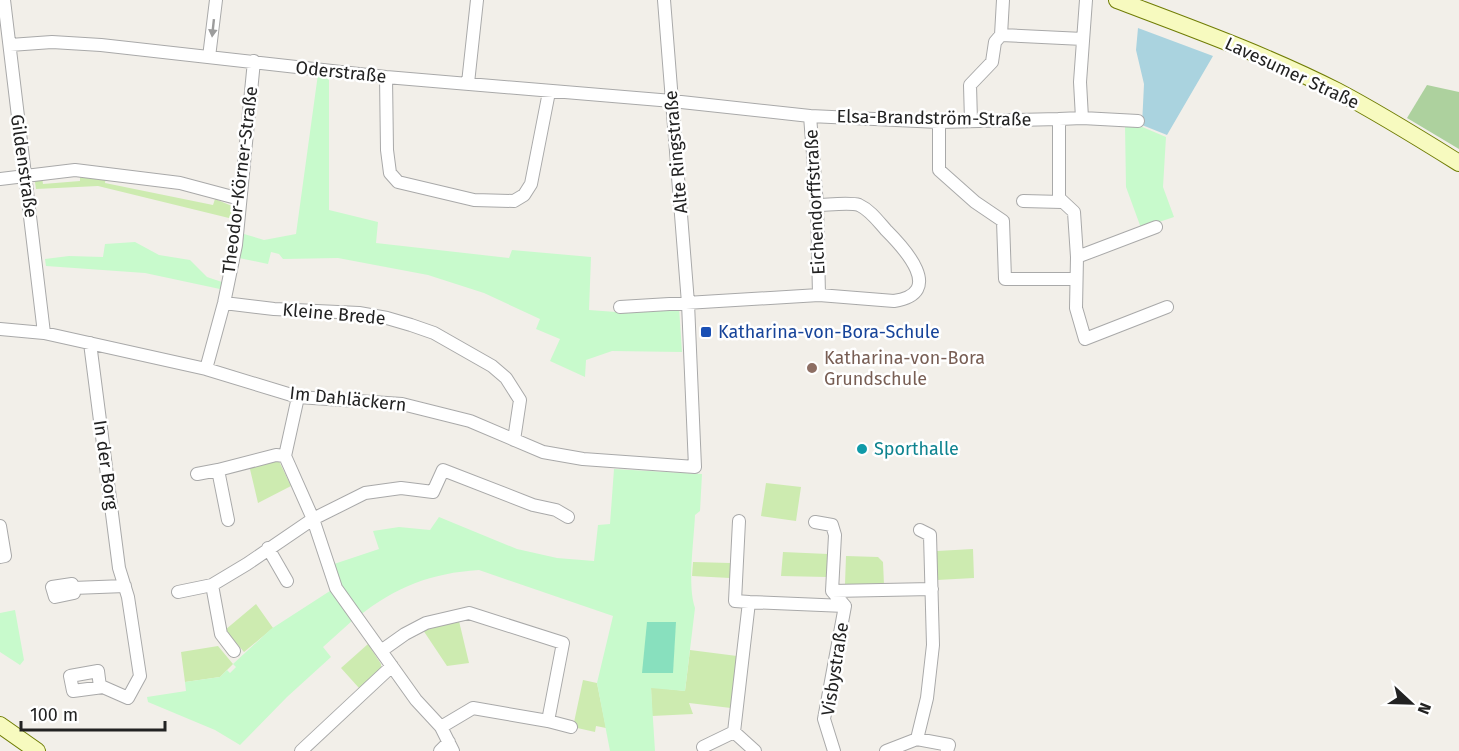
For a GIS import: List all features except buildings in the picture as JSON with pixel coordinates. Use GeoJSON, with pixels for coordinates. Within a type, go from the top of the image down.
{"type":"FeatureCollection","features":[{"type":"Feature","properties":{"kind":"street","name":"Gildenstraße"},"geometry":{"type":"LineString","coordinates":[[4,0],[44,333]]}},
{"type":"Feature","properties":{"kind":"street"},"geometry":{"type":"LineString","coordinates":[[209,57],[216,0]]}},
{"type":"Feature","properties":{"kind":"street"},"geometry":{"type":"LineString","coordinates":[[468,83],[477,0]]}},
{"type":"Feature","properties":{"kind":"street","name":"Alte Ringstraße"},"geometry":{"type":"LineString","coordinates":[[664,0],[688,303],[694,467]]}},
{"type":"Feature","properties":{"kind":"street"},"geometry":{"type":"LineString","coordinates":[[971,121],[970,85],[992,62],[995,42],[1001,35],[1003,0]]}},
{"type":"Feature","properties":{"kind":"street"},"geometry":{"type":"LineString","coordinates":[[1082,118],[1080,82],[1086,0]]}},
{"type":"Feature","properties":{"kind":"street","name":"Lavesumer Straße"},"geometry":{"type":"LineString","coordinates":[[1117,0],[1221,40],[1298,73],[1391,121],[1459,163]]}},
{"type":"Feature","properties":{"kind":"street"},"geometry":{"type":"LineString","coordinates":[[1001,35],[1083,39]]}},
{"type":"Feature","properties":{"kind":"street","name":"Oderstraße"},"geometry":{"type":"LineString","coordinates":[[10,45],[52,42],[101,45],[386,77],[672,102]]}},
{"type":"Feature","properties":{"kind":"street","name":"Theodor-Körner-Straße"},"geometry":{"type":"LineString","coordinates":[[206,369],[224,303],[237,234],[254,61]]}},
{"type":"Feature","properties":{"kind":"street"},"geometry":{"type":"LineString","coordinates":[[386,77],[387,150],[390,173],[398,182],[474,200],[514,201],[524,195],[531,184],[549,92]]}},
{"type":"Feature","properties":{"kind":"street","name":"Eichendorffstraße"},"geometry":{"type":"LineString","coordinates":[[672,102],[810,116],[817,205],[819,294],[688,303]]}},
{"type":"Feature","properties":{"kind":"street","name":"Elsa-Brandström-Straße"},"geometry":{"type":"LineString","coordinates":[[810,116],[939,122],[1082,118],[1138,121]]}},
{"type":"Feature","properties":{"kind":"street"},"geometry":{"type":"LineString","coordinates":[[1059,119],[1059,198],[1074,212],[1077,257],[1076,308],[1085,339],[1167,307]]}},
{"type":"Feature","properties":{"kind":"street"},"geometry":{"type":"LineString","coordinates":[[939,122],[939,170],[975,202],[1003,221],[1005,279],[1076,279]]}},
{"type":"Feature","properties":{"kind":"street"},"geometry":{"type":"LineString","coordinates":[[0,179],[75,170],[180,183],[240,199]]}},
{"type":"Feature","properties":{"kind":"street"},"geometry":{"type":"LineString","coordinates":[[1023,201],[1062,202]]}},
{"type":"Feature","properties":{"kind":"street"},"geometry":{"type":"LineString","coordinates":[[817,205],[857,204],[868,211],[912,259],[918,269],[918,285],[914,293],[906,299],[819,294]]}},
{"type":"Feature","properties":{"kind":"street"},"geometry":{"type":"LineString","coordinates":[[1077,257],[1156,227]]}},
{"type":"Feature","properties":{"kind":"street","name":"Kleine Brede"},"geometry":{"type":"LineString","coordinates":[[224,303],[274,309],[359,313],[387,318],[434,333],[492,366],[506,378],[520,400],[514,440]]}},
{"type":"Feature","properties":{"kind":"street"},"geometry":{"type":"LineString","coordinates":[[620,307],[688,303]]}},
{"type":"Feature","properties":{"kind":"street","name":"Im Dahläckern"},"geometry":{"type":"LineString","coordinates":[[0,329],[44,333],[206,369],[298,397],[402,404],[470,421],[543,452],[583,459],[694,467]]}},
{"type":"Feature","properties":{"kind":"street","name":"In der Borg"},"geometry":{"type":"LineString","coordinates":[[90,343],[119,568],[125,586],[140,676],[129,698],[100,687]]}},
{"type":"Feature","properties":{"kind":"street"},"geometry":{"type":"LineString","coordinates":[[298,397],[285,456],[313,519],[336,588],[416,700],[441,727],[451,747],[440,751]]}},
{"type":"Feature","properties":{"kind":"street"},"geometry":{"type":"LineString","coordinates":[[197,474],[276,455],[285,456]]}},
{"type":"Feature","properties":{"kind":"street"},"geometry":{"type":"LineString","coordinates":[[218,470],[228,520]]}},
{"type":"Feature","properties":{"kind":"street"},"geometry":{"type":"LineString","coordinates":[[178,592],[212,585],[313,519],[365,493],[401,488],[434,492],[443,470],[533,506],[556,510],[568,517]]}},
{"type":"Feature","properties":{"kind":"street"},"geometry":{"type":"LineString","coordinates":[[739,521],[735,602],[845,606]]}},
{"type":"Feature","properties":{"kind":"street"},"geometry":{"type":"LineString","coordinates":[[815,522],[832,525],[835,535],[832,591],[932,588]]}},
{"type":"Feature","properties":{"kind":"street"},"geometry":{"type":"LineString","coordinates":[[0,526],[5,556],[0,557]]}},
{"type":"Feature","properties":{"kind":"street"},"geometry":{"type":"LineString","coordinates":[[917,739],[927,698],[933,645],[930,535],[920,530]]}},
{"type":"Feature","properties":{"kind":"street"},"geometry":{"type":"LineString","coordinates":[[268,548],[287,581]]}},
{"type":"Feature","properties":{"kind":"street"},"geometry":{"type":"LineString","coordinates":[[212,585],[221,634],[234,651]]}},
{"type":"Feature","properties":{"kind":"street"},"geometry":{"type":"LineString","coordinates":[[73,588],[125,586]]}},
{"type":"Feature","properties":{"kind":"street","name":"Visbystraße"},"geometry":{"type":"LineString","coordinates":[[832,591],[845,606],[824,719],[834,751]]}},
{"type":"Feature","properties":{"kind":"street"},"geometry":{"type":"LineString","coordinates":[[734,732],[749,602]]}},
{"type":"Feature","properties":{"kind":"street"},"geometry":{"type":"LineString","coordinates":[[381,651],[426,623],[469,613],[563,643],[548,721]]}},
{"type":"Feature","properties":{"kind":"street"},"geometry":{"type":"LineString","coordinates":[[301,751],[392,666]]}},
{"type":"Feature","properties":{"kind":"street"},"geometry":{"type":"LineString","coordinates":[[441,727],[473,708],[571,727]]}},
{"type":"Feature","properties":{"kind":"street"},"geometry":{"type":"LineString","coordinates":[[0,725],[37,751]]}},
{"type":"Feature","properties":{"kind":"street"},"geometry":{"type":"LineString","coordinates":[[703,747],[734,732]]}},
{"type":"Feature","properties":{"kind":"street"},"geometry":{"type":"LineString","coordinates":[[734,732],[755,751]]}},
{"type":"Feature","properties":{"kind":"street"},"geometry":{"type":"LineString","coordinates":[[886,751],[917,739],[949,745],[947,751]]}},
{"type":"Feature","properties":{"kind":"green space"},"geometry":{"type":"Polygon","coordinates":[[[318,74],[329,75],[329,210],[378,222],[376,243],[509,258],[512,250],[591,257],[589,310],[616,312],[679,307],[682,352],[612,351],[586,360],[585,377],[550,361],[560,339],[536,329],[540,319],[484,293],[428,275],[338,258],[283,259],[279,254],[271,252],[268,264],[239,258],[244,234],[264,240],[296,234],[318,74]]]}},
{"type":"Feature","properties":{"kind":"green space"},"geometry":{"type":"Polygon","coordinates":[[[1427,85],[1459,92],[1459,149],[1407,118],[1427,85]]]}},
{"type":"Feature","properties":{"kind":"green space"},"geometry":{"type":"Polygon","coordinates":[[[1125,125],[1140,126],[1166,137],[1163,187],[1174,217],[1141,228],[1126,187],[1125,125]]]}},
{"type":"Feature","properties":{"kind":"green space"},"geometry":{"type":"Polygon","coordinates":[[[80,173],[106,176],[105,183],[213,205],[215,199],[232,206],[233,219],[98,186],[36,189],[35,182],[39,177],[42,177],[43,184],[80,181],[80,173]]]}},
{"type":"Feature","properties":{"kind":"green space"},"geometry":{"type":"Polygon","coordinates":[[[135,242],[159,255],[190,260],[207,277],[222,282],[220,289],[145,273],[46,266],[45,259],[69,256],[103,257],[105,244],[135,242]]]}},
{"type":"Feature","properties":{"kind":"green space"},"geometry":{"type":"Polygon","coordinates":[[[274,459],[279,461],[291,486],[258,503],[249,465],[274,459]]]}},
{"type":"Feature","properties":{"kind":"green space"},"geometry":{"type":"Polygon","coordinates":[[[614,469],[702,474],[700,511],[695,515],[691,587],[695,608],[685,691],[651,688],[655,751],[610,751],[597,683],[613,616],[479,570],[445,574],[415,583],[387,597],[359,616],[340,589],[334,564],[379,549],[373,531],[399,527],[430,530],[439,517],[517,549],[557,558],[594,561],[598,525],[610,524],[614,469]]]}},
{"type":"Feature","properties":{"kind":"green space"},"geometry":{"type":"Polygon","coordinates":[[[766,483],[801,487],[796,521],[761,516],[766,483]]]}},
{"type":"Feature","properties":{"kind":"green space"},"geometry":{"type":"Polygon","coordinates":[[[973,549],[974,578],[937,580],[937,551],[973,549]]]}},
{"type":"Feature","properties":{"kind":"green space"},"geometry":{"type":"Polygon","coordinates":[[[783,552],[828,554],[827,577],[781,576],[783,552]]]}},
{"type":"Feature","properties":{"kind":"green space"},"geometry":{"type":"Polygon","coordinates":[[[846,556],[878,557],[883,562],[884,585],[848,586],[845,584],[846,556]]]}},
{"type":"Feature","properties":{"kind":"green space"},"geometry":{"type":"Polygon","coordinates":[[[693,562],[730,563],[730,578],[692,576],[693,562]]]}},
{"type":"Feature","properties":{"kind":"green space"},"geometry":{"type":"Polygon","coordinates":[[[333,589],[353,620],[323,647],[331,657],[287,697],[240,745],[215,730],[148,702],[147,697],[186,691],[185,682],[220,677],[227,670],[230,673],[236,667],[233,664],[271,629],[333,589]]]}},
{"type":"Feature","properties":{"kind":"green space"},"geometry":{"type":"Polygon","coordinates":[[[256,604],[273,628],[244,652],[225,630],[256,604]]]}},
{"type":"Feature","properties":{"kind":"green space"},"geometry":{"type":"Polygon","coordinates":[[[15,610],[24,660],[20,665],[0,652],[0,613],[15,610]]]}},
{"type":"Feature","properties":{"kind":"green space"},"geometry":{"type":"Polygon","coordinates":[[[459,621],[469,663],[447,666],[423,630],[459,621]]]}},
{"type":"Feature","properties":{"kind":"green space"},"geometry":{"type":"Polygon","coordinates":[[[647,622],[676,622],[673,673],[642,673],[647,622]]]}},
{"type":"Feature","properties":{"kind":"green space"},"geometry":{"type":"Polygon","coordinates":[[[368,644],[381,664],[381,668],[359,688],[341,668],[368,644]]]}},
{"type":"Feature","properties":{"kind":"green space"},"geometry":{"type":"Polygon","coordinates":[[[218,646],[233,664],[220,677],[185,682],[181,652],[218,646]]]}},
{"type":"Feature","properties":{"kind":"green space"},"geometry":{"type":"Polygon","coordinates":[[[690,650],[737,656],[731,708],[689,703],[693,714],[652,716],[651,687],[685,691],[690,650]]]}},
{"type":"Feature","properties":{"kind":"green space"},"geometry":{"type":"Polygon","coordinates":[[[583,680],[597,683],[606,728],[596,726],[595,732],[573,727],[583,680]]]}},
{"type":"Feature","properties":{"kind":"water"},"geometry":{"type":"Polygon","coordinates":[[[1138,28],[1213,56],[1167,135],[1142,125],[1144,84],[1136,50],[1138,28]]]}},
{"type":"Feature","properties":{"kind":"place","name":"Katharina-von-Bora-Schule"},"geometry":{"type":"Point","coordinates":[706,332]}},
{"type":"Feature","properties":{"kind":"place","name":"Katharina-von-Bora Grundschule"},"geometry":{"type":"Point","coordinates":[812,368]}},
{"type":"Feature","properties":{"kind":"place","name":"Sporthalle"},"geometry":{"type":"Point","coordinates":[862,449]}}]}
